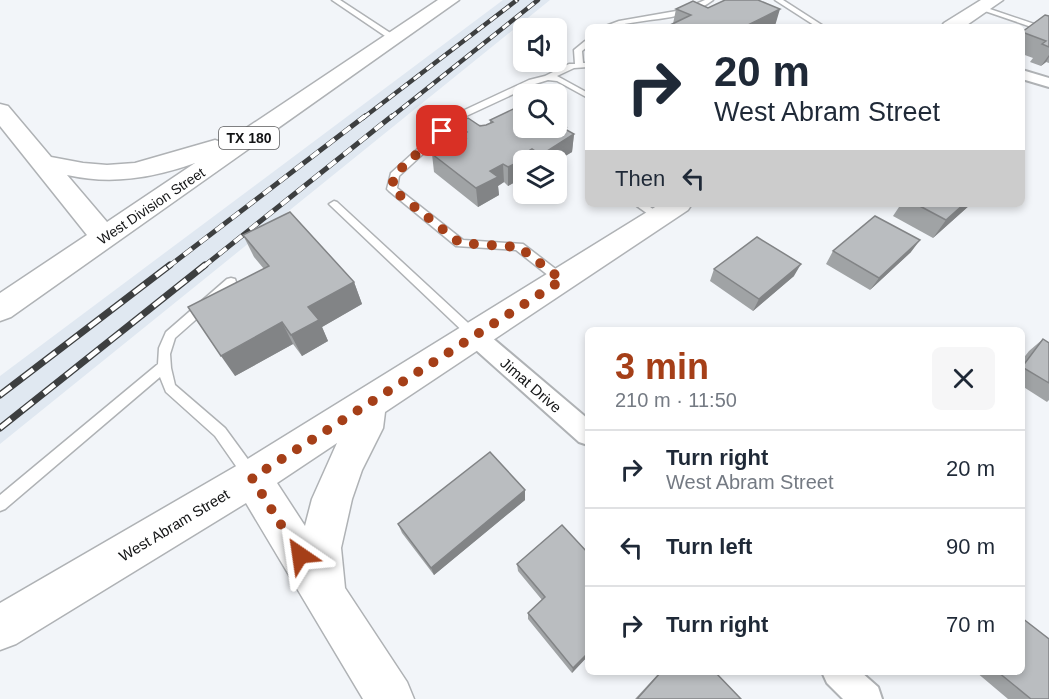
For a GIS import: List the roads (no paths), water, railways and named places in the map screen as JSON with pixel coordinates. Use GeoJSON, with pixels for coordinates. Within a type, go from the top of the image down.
{"type":"FeatureCollection","features":[{"type":"Feature","properties":{"kind":"main road","name":"West Division Street"},"geometry":{"type":"LineString","coordinates":[[0,309],[450,0]]}},
{"type":"Feature","properties":{"kind":"main road"},"geometry":{"type":"LineString","coordinates":[[956,24],[987,4]]}},
{"type":"Feature","properties":{"kind":"main road"},"geometry":{"type":"LineString","coordinates":[[0,111],[104,237]]}},
{"type":"Feature","properties":{"kind":"main road"},"geometry":{"type":"LineString","coordinates":[[43,163],[105,173],[131,172],[163,166],[257,133]]}},
{"type":"Feature","properties":{"kind":"main road","name":"West Abram Street"},"geometry":{"type":"LineString","coordinates":[[0,628],[252,478],[368,402],[475,336],[562,280],[659,208]]}},
{"type":"Feature","properties":{"kind":"main road"},"geometry":{"type":"LineString","coordinates":[[324,594],[320,548],[338,482],[364,428],[368,402]]}},
{"type":"Feature","properties":{"kind":"main road"},"geometry":{"type":"LineString","coordinates":[[252,478],[390,699]]}},
{"type":"Feature","properties":{"kind":"street"},"geometry":{"type":"LineString","coordinates":[[1025,75],[1049,83]]}},
{"type":"Feature","properties":{"kind":"street","name":"Jimat Drive"},"geometry":{"type":"LineString","coordinates":[[475,336],[585,431]]}},
{"type":"Feature","properties":{"kind":"street"},"geometry":{"type":"LineString","coordinates":[[841,675],[866,699]]}},
{"type":"Feature","properties":{"kind":"lane"},"geometry":{"type":"LineString","coordinates":[[335,0],[394,38]]}},
{"type":"Feature","properties":{"kind":"lane"},"geometry":{"type":"LineString","coordinates":[[613,24],[678,15],[710,0]]}},
{"type":"Feature","properties":{"kind":"lane"},"geometry":{"type":"LineString","coordinates":[[778,0],[817,24]]}},
{"type":"Feature","properties":{"kind":"lane"},"geometry":{"type":"LineString","coordinates":[[987,4],[1049,31]]}},
{"type":"Feature","properties":{"kind":"lane"},"geometry":{"type":"LineString","coordinates":[[562,280],[519,247],[460,243],[392,189],[394,175],[459,116],[532,82],[584,65],[578,50],[585,45]]}},
{"type":"Feature","properties":{"kind":"lane"},"geometry":{"type":"LineString","coordinates":[[548,78],[559,79],[585,94]]}},
{"type":"Feature","properties":{"kind":"lane"},"geometry":{"type":"LineString","coordinates":[[334,204],[475,336]]}},
{"type":"Feature","properties":{"kind":"lane"},"geometry":{"type":"LineString","coordinates":[[231,282],[170,336],[165,345],[165,376],[170,388],[220,432],[252,478]]}},
{"type":"Feature","properties":{"kind":"lane"},"geometry":{"type":"LineString","coordinates":[[0,504],[164,366]]}},
{"type":"Feature","properties":{"kind":"railway"},"geometry":{"type":"LineString","coordinates":[[363,118],[517,0]]}},
{"type":"Feature","properties":{"kind":"railway"},"geometry":{"type":"LineString","coordinates":[[390,118],[538,0]]}},
{"type":"Feature","properties":{"kind":"railway"},"geometry":{"type":"LineString","coordinates":[[168,267],[365,116]]}},
{"type":"Feature","properties":{"kind":"railway"},"geometry":{"type":"LineString","coordinates":[[203,267],[392,116]]}},
{"type":"Feature","properties":{"kind":"railway"},"geometry":{"type":"LineString","coordinates":[[0,395],[170,265]]}},
{"type":"Feature","properties":{"kind":"railway"},"geometry":{"type":"LineString","coordinates":[[0,428],[205,265]]}}]}
